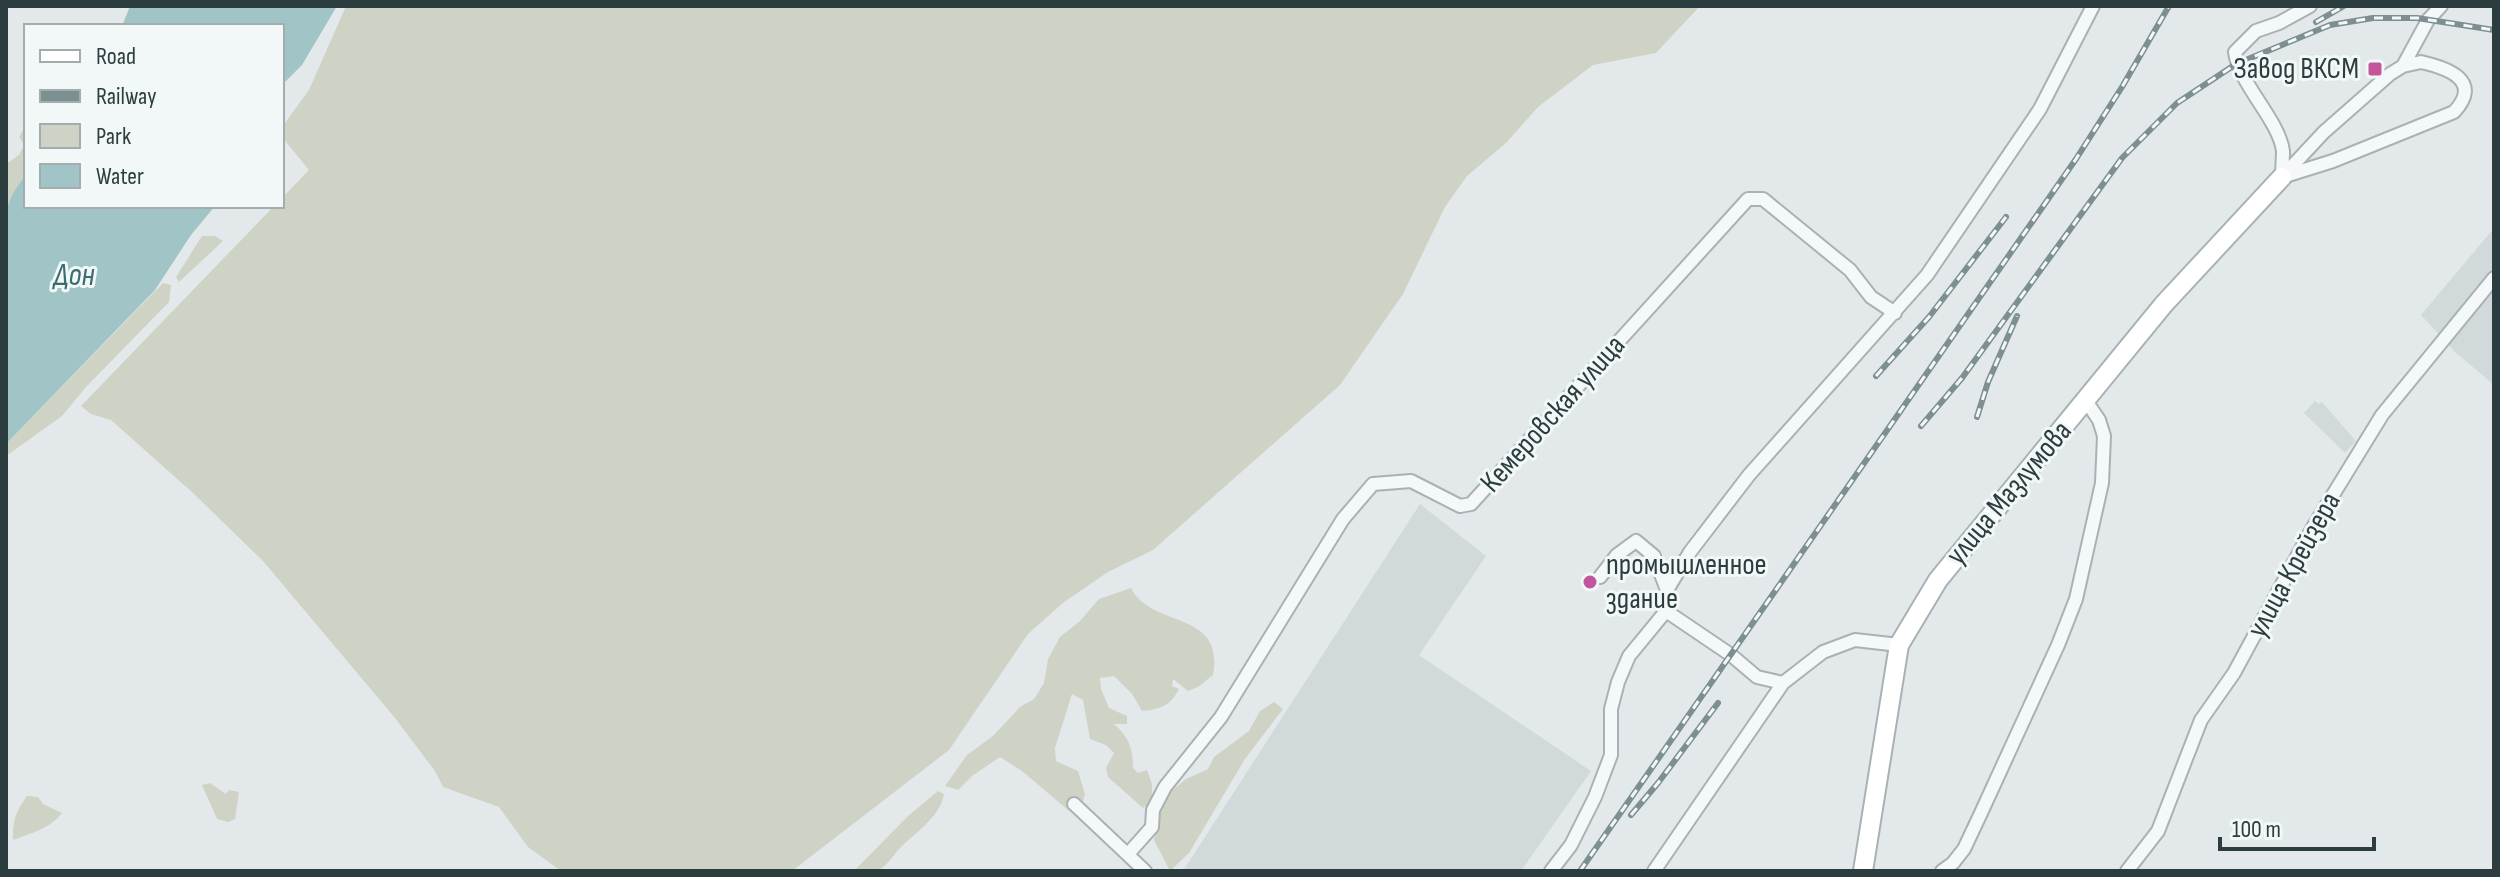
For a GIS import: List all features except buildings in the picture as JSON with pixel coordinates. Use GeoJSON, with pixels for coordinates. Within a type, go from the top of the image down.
{"type":"FeatureCollection","features":[{"type":"Feature","properties":{"kind":"street"},"geometry":{"type":"LineString","coordinates":[[1667,590],[1690,552],[1749,475],[1927,275],[2040,109],[2093,6]]}},
{"type":"Feature","properties":{"kind":"street"},"geometry":{"type":"LineString","coordinates":[[2282,177],[2283,148],[2236,64],[2235,52],[2256,31],[2310,6]]}},
{"type":"Feature","properties":{"kind":"street"},"geometry":{"type":"LineString","coordinates":[[2403,66],[2414,42],[2441,6]]}},
{"type":"Feature","properties":{"kind":"street"},"geometry":{"type":"LineString","coordinates":[[2421,62],[2440,66],[2460,78],[2466,89],[2463,102],[2454,112],[2333,161],[2282,177],[2324,132],[2403,66],[2421,62]]}},
{"type":"Feature","properties":{"kind":"street","name":"улица Мазлумова"},"geometry":{"type":"LineString","coordinates":[[1863,871],[1899,645],[1938,580],[2164,304],[2282,177]]}},
{"type":"Feature","properties":{"kind":"street","name":"Кемеровская улица"},"geometry":{"type":"LineString","coordinates":[[1128,854],[1152,827],[1153,810],[1165,787],[1221,717],[1343,519],[1373,484],[1411,481],[1460,506],[1471,504],[1748,199],[1763,199],[1850,270],[1871,297],[1895,313]]}},
{"type":"Feature","properties":{"kind":"street","name":"улица Крейзера"},"geometry":{"type":"LineString","coordinates":[[2127,871],[2158,831],[2201,720],[2234,673],[2312,529],[2370,433],[2494,278]]}},
{"type":"Feature","properties":{"kind":"street"},"geometry":{"type":"LineString","coordinates":[[1948,868],[1964,849],[2076,599],[2098,507],[2104,436],[2099,420],[2086,401]]}},
{"type":"Feature","properties":{"kind":"street"},"geometry":{"type":"LineString","coordinates":[[1551,871],[1571,845],[1606,769],[1611,755],[1611,709],[1629,656],[1666,611],[1667,590],[1654,556],[1636,541],[1617,555],[1600,577]]}},
{"type":"Feature","properties":{"kind":"street"},"geometry":{"type":"LineString","coordinates":[[1666,611],[1731,655],[1757,677],[1783,683]]}},
{"type":"Feature","properties":{"kind":"street"},"geometry":{"type":"LineString","coordinates":[[1654,871],[1783,683],[1823,652],[1855,640],[1899,645]]}},
{"type":"Feature","properties":{"kind":"street"},"geometry":{"type":"LineString","coordinates":[[1074,804],[1145,871]]}},
{"type":"Feature","properties":{"kind":"shaded area"},"geometry":{"type":"Polygon","coordinates":[[[2494,228],[2494,385],[2455,352],[2421,315],[2494,228]]]}},
{"type":"Feature","properties":{"kind":"shaded area"},"geometry":{"type":"Polygon","coordinates":[[[2315,401],[2318,404],[2322,402],[2356,441],[2345,453],[2304,413],[2315,401]]]}},
{"type":"Feature","properties":{"kind":"shaded area"},"geometry":{"type":"Polygon","coordinates":[[[1420,504],[1486,556],[1419,655],[1591,771],[1521,871],[1183,871],[1420,504]]]}},
{"type":"Feature","properties":{"kind":"green space"},"geometry":{"type":"Polygon","coordinates":[[[346,6],[1700,6],[1656,53],[1593,65],[1538,107],[1507,142],[1467,176],[1445,207],[1403,294],[1340,385],[1153,550],[1108,572],[1064,602],[1028,634],[949,750],[792,871],[561,871],[528,847],[499,807],[443,787],[435,771],[395,718],[263,561],[111,420],[91,414],[81,406],[272,208],[284,208],[284,196],[309,170],[284,139],[284,124],[309,90],[346,6]]]}},
{"type":"Feature","properties":{"kind":"green space"},"geometry":{"type":"Polygon","coordinates":[[[24,128],[24,145],[19,137],[24,128]]]}},
{"type":"Feature","properties":{"kind":"green space"},"geometry":{"type":"Polygon","coordinates":[[[24,145],[24,179],[6,223],[6,164],[19,155],[24,145]]]}},
{"type":"Feature","properties":{"kind":"green space"},"geometry":{"type":"Polygon","coordinates":[[[202,236],[215,236],[223,241],[179,282],[176,277],[202,236]]]}},
{"type":"Feature","properties":{"kind":"green space"},"geometry":{"type":"Polygon","coordinates":[[[163,283],[171,285],[169,302],[62,416],[6,456],[6,444],[163,283]]]}},
{"type":"Feature","properties":{"kind":"green space"},"geometry":{"type":"Polygon","coordinates":[[[1131,588],[1141,601],[1154,610],[1198,629],[1208,639],[1214,654],[1213,675],[1188,691],[1173,679],[1172,686],[1179,689],[1176,695],[1164,706],[1155,709],[1142,711],[1132,694],[1114,676],[1100,678],[1109,708],[1127,716],[1127,724],[1114,724],[1129,744],[1133,768],[1138,773],[1147,770],[1152,784],[1152,801],[1143,808],[1108,777],[1106,768],[1114,753],[1106,745],[1090,739],[1083,700],[1072,694],[1055,748],[1056,761],[1078,771],[1085,794],[1080,810],[1068,810],[1022,771],[1000,757],[958,790],[945,786],[967,755],[993,736],[1020,707],[1034,699],[1044,683],[1048,659],[1060,637],[1080,621],[1099,599],[1131,588]]]}},
{"type":"Feature","properties":{"kind":"green space"},"geometry":{"type":"Polygon","coordinates":[[[1274,702],[1283,709],[1245,759],[1189,853],[1170,871],[1154,840],[1162,799],[1186,779],[1208,769],[1214,757],[1249,731],[1260,711],[1274,702]]]}},
{"type":"Feature","properties":{"kind":"green space"},"geometry":{"type":"Polygon","coordinates":[[[210,783],[226,794],[229,790],[239,792],[235,819],[228,822],[217,819],[202,785],[210,783]]]}},
{"type":"Feature","properties":{"kind":"green space"},"geometry":{"type":"Polygon","coordinates":[[[938,791],[944,794],[938,810],[885,865],[876,871],[854,871],[908,816],[938,791]]]}},
{"type":"Feature","properties":{"kind":"green space"},"geometry":{"type":"Polygon","coordinates":[[[27,796],[38,797],[43,804],[62,813],[46,827],[13,840],[16,817],[27,796]]]}},
{"type":"Feature","properties":{"kind":"water"},"geometry":{"type":"Polygon","coordinates":[[[130,6],[337,6],[302,65],[284,83],[284,24],[123,24],[130,6]]]}},
{"type":"Feature","properties":{"kind":"water","name":"Дон"},"geometry":{"type":"Polygon","coordinates":[[[24,177],[24,208],[213,208],[191,235],[155,290],[6,444],[6,211],[24,177]]]}},
{"type":"Feature","properties":{"kind":"railway"},"geometry":{"type":"LineString","coordinates":[[1580,871],[2076,159],[2169,6]]}},
{"type":"Feature","properties":{"kind":"railway"},"geometry":{"type":"LineString","coordinates":[[2316,22],[2344,6]]}},
{"type":"Feature","properties":{"kind":"railway"},"geometry":{"type":"LineString","coordinates":[[1921,426],[1962,378],[2122,158],[2177,103],[2236,64],[2330,25],[2373,18],[2417,18],[2494,30]]}},
{"type":"Feature","properties":{"kind":"railway"},"geometry":{"type":"LineString","coordinates":[[1876,376],[1929,317],[2006,217]]}},
{"type":"Feature","properties":{"kind":"railway"},"geometry":{"type":"LineString","coordinates":[[1977,417],[1988,382],[2017,316]]}},
{"type":"Feature","properties":{"kind":"railway"},"geometry":{"type":"LineString","coordinates":[[1631,815],[1718,703]]}},
{"type":"Feature","properties":{"kind":"place","name":"Завод ВКСМ"},"geometry":{"type":"Point","coordinates":[2375,69]}},
{"type":"Feature","properties":{"kind":"place","name":"промышленное здание"},"geometry":{"type":"Point","coordinates":[1590,582]}}]}
